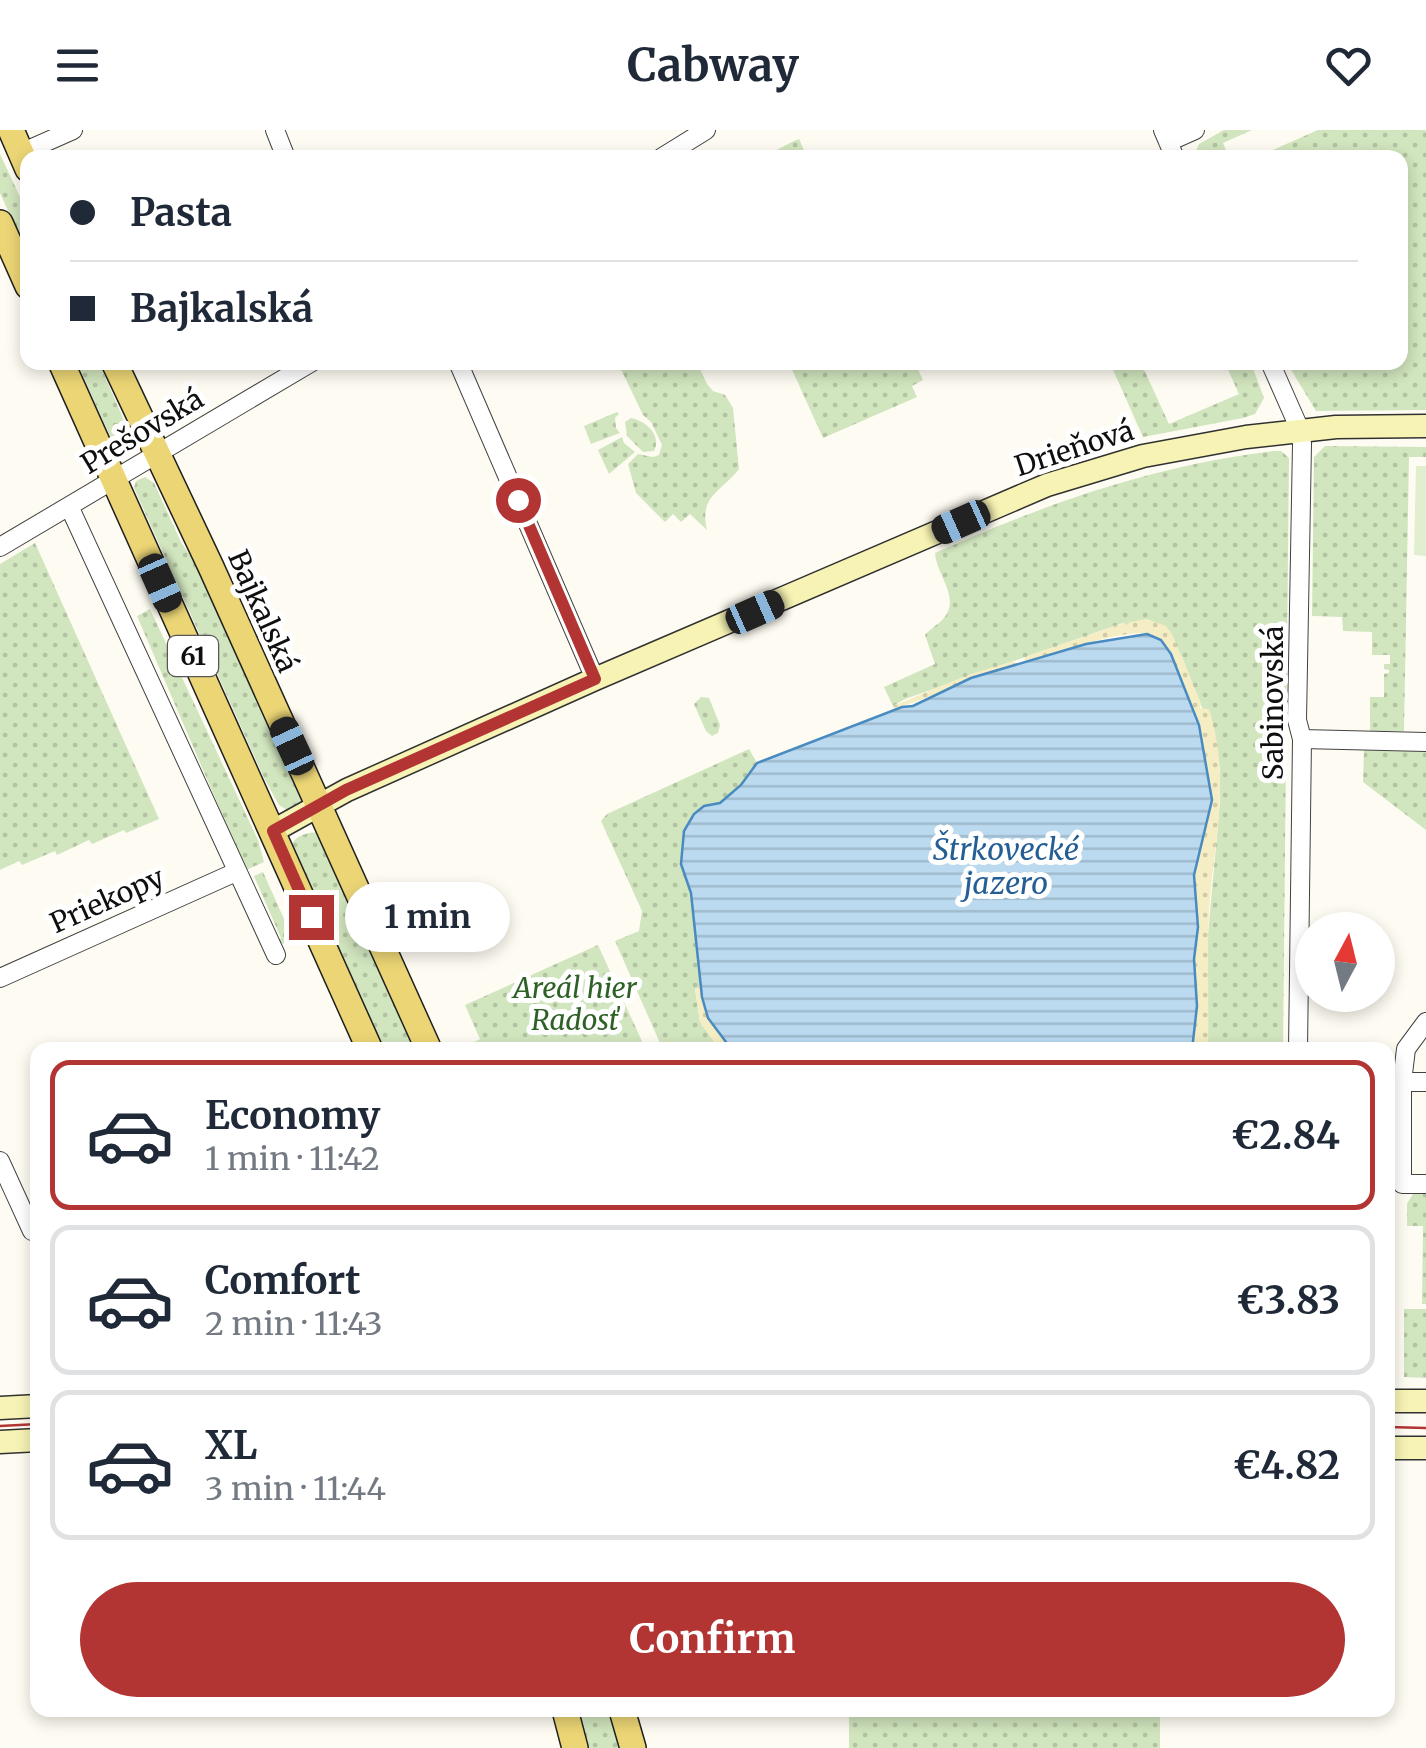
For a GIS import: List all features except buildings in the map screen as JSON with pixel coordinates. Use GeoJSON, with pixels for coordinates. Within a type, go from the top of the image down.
{"type":"FeatureCollection","features":[{"type":"Feature","properties":{"kind":"main road"},"geometry":{"type":"LineString","coordinates":[[0,224],[20,268]]}},
{"type":"Feature","properties":{"kind":"main road","name":"61"},"geometry":{"type":"LineString","coordinates":[[65,370],[366,1042]]}},
{"type":"Feature","properties":{"kind":"main road","name":"Bajkalská"},"geometry":{"type":"LineString","coordinates":[[118,370],[425,1042]]}},
{"type":"Feature","properties":{"kind":"main road"},"geometry":{"type":"LineString","coordinates":[[566,1717],[575,1748]]}},
{"type":"Feature","properties":{"kind":"main road"},"geometry":{"type":"LineString","coordinates":[[625,1717],[633,1748]]}},
{"type":"Feature","properties":{"kind":"street"},"geometry":{"type":"LineString","coordinates":[[23,150],[73,130]]}},
{"type":"Feature","properties":{"kind":"street"},"geometry":{"type":"LineString","coordinates":[[674,150],[706,130]]}},
{"type":"Feature","properties":{"kind":"street"},"geometry":{"type":"LineString","coordinates":[[1169,143],[1195,130]]}},
{"type":"Feature","properties":{"kind":"street","name":"Prešovská"},"geometry":{"type":"LineString","coordinates":[[0,547],[299,370]]}},
{"type":"Feature","properties":{"kind":"street"},"geometry":{"type":"LineString","coordinates":[[461,370],[595,679]]}},
{"type":"Feature","properties":{"kind":"street","name":"Sabinovská"},"geometry":{"type":"LineString","coordinates":[[1274,370],[1300,430],[1298,1042]]}},
{"type":"Feature","properties":{"kind":"street","name":"Drieňová"},"geometry":{"type":"LineString","coordinates":[[273,831],[319,805],[595,679],[1047,486],[1180,448],[1300,430],[1426,426]]}},
{"type":"Feature","properties":{"kind":"street"},"geometry":{"type":"LineString","coordinates":[[69,506],[276,955]]}},
{"type":"Feature","properties":{"kind":"street"},"geometry":{"type":"LineString","coordinates":[[1302,739],[1426,742]]}},
{"type":"Feature","properties":{"kind":"street","name":"Priekopy"},"geometry":{"type":"LineString","coordinates":[[0,978],[236,872]]}},
{"type":"Feature","properties":{"kind":"street"},"geometry":{"type":"LineString","coordinates":[[1426,1022],[1406,1049],[1402,1082],[1402,1184],[1426,1184]]}},
{"type":"Feature","properties":{"kind":"street"},"geometry":{"type":"LineString","coordinates":[[1402,1082],[1426,1082]]}},
{"type":"Feature","properties":{"kind":"street"},"geometry":{"type":"LineString","coordinates":[[0,1161],[30,1227]]}},
{"type":"Feature","properties":{"kind":"street"},"geometry":{"type":"LineString","coordinates":[[1395,1400],[1426,1401]]}},
{"type":"Feature","properties":{"kind":"street"},"geometry":{"type":"LineString","coordinates":[[0,1408],[30,1406]]}},
{"type":"Feature","properties":{"kind":"street"},"geometry":{"type":"LineString","coordinates":[[0,1442],[30,1440]]}},
{"type":"Feature","properties":{"kind":"street"},"geometry":{"type":"LineString","coordinates":[[1395,1448],[1426,1448]]}},
{"type":"Feature","properties":{"kind":"green space"},"geometry":{"type":"Polygon","coordinates":[[[1224,130],[1252,130],[1223,143],[1226,150],[1196,150],[1199,144],[1224,130]]]}},
{"type":"Feature","properties":{"kind":"green space"},"geometry":{"type":"Polygon","coordinates":[[[1318,130],[1426,130],[1426,410],[1316,411],[1291,370],[1408,370],[1408,150],[1273,150],[1318,130]]]}},
{"type":"Feature","properties":{"kind":"green space"},"geometry":{"type":"Polygon","coordinates":[[[799,139],[804,150],[777,150],[799,139]]]}},
{"type":"Feature","properties":{"kind":"green space"},"geometry":{"type":"Polygon","coordinates":[[[0,154],[20,197],[20,237],[0,193],[0,154]]]}},
{"type":"Feature","properties":{"kind":"green space"},"geometry":{"type":"Polygon","coordinates":[[[80,370],[102,370],[133,441],[127,451],[115,447],[80,370]]]}},
{"type":"Feature","properties":{"kind":"green space"},"geometry":{"type":"Polygon","coordinates":[[[621,370],[700,370],[713,391],[725,395],[733,408],[739,469],[709,502],[707,530],[690,514],[681,522],[673,514],[665,522],[636,493],[628,464],[638,454],[659,455],[662,445],[651,422],[643,415],[621,370]]]}},
{"type":"Feature","properties":{"kind":"green space"},"geometry":{"type":"Polygon","coordinates":[[[792,370],[918,370],[923,380],[912,386],[917,397],[823,438],[792,370]]]}},
{"type":"Feature","properties":{"kind":"green space"},"geometry":{"type":"Polygon","coordinates":[[[1113,370],[1144,370],[1169,424],[1239,394],[1228,370],[1254,370],[1264,398],[1255,414],[1143,437],[1113,370]]]}},
{"type":"Feature","properties":{"kind":"green space"},"geometry":{"type":"Polygon","coordinates":[[[617,412],[616,428],[620,433],[591,444],[584,426],[617,412]]]}},
{"type":"Feature","properties":{"kind":"green space"},"geometry":{"type":"Polygon","coordinates":[[[631,418],[651,430],[656,440],[654,451],[643,452],[627,436],[625,422],[631,418]]]}},
{"type":"Feature","properties":{"kind":"green space"},"geometry":{"type":"Polygon","coordinates":[[[622,437],[635,452],[609,474],[598,450],[622,437]]]}},
{"type":"Feature","properties":{"kind":"green space"},"geometry":{"type":"Polygon","coordinates":[[[1325,446],[1426,447],[1426,457],[1409,457],[1404,731],[1370,731],[1370,697],[1384,697],[1384,674],[1389,670],[1384,669],[1384,664],[1390,664],[1390,655],[1372,655],[1372,632],[1343,631],[1342,617],[1312,616],[1314,457],[1325,446]]]}},
{"type":"Feature","properties":{"kind":"green space"},"geometry":{"type":"Polygon","coordinates":[[[1281,451],[1289,458],[1283,1042],[1208,1042],[1208,934],[1220,768],[1182,657],[1147,619],[1127,626],[1123,623],[893,706],[884,687],[935,664],[925,635],[944,618],[950,602],[935,553],[1101,489],[1230,457],[1281,451]]]}},
{"type":"Feature","properties":{"kind":"green space"},"geometry":{"type":"Polygon","coordinates":[[[1416,466],[1426,466],[1426,556],[1414,555],[1416,466]]]}},
{"type":"Feature","properties":{"kind":"green space"},"geometry":{"type":"Polygon","coordinates":[[[145,477],[154,483],[181,542],[207,581],[303,794],[303,801],[290,812],[279,805],[264,778],[134,488],[136,481],[145,477]]]}},
{"type":"Feature","properties":{"kind":"green space"},"geometry":{"type":"Polygon","coordinates":[[[35,543],[159,819],[92,844],[89,840],[57,855],[55,851],[0,870],[0,564],[35,543]]]}},
{"type":"Feature","properties":{"kind":"green space"},"geometry":{"type":"Polygon","coordinates":[[[150,609],[258,840],[264,862],[246,870],[137,616],[150,609]]]}},
{"type":"Feature","properties":{"kind":"green space"},"geometry":{"type":"Polygon","coordinates":[[[701,697],[709,698],[720,725],[718,733],[712,736],[694,704],[701,697]]]}},
{"type":"Feature","properties":{"kind":"green space"},"geometry":{"type":"Polygon","coordinates":[[[749,749],[757,763],[741,785],[720,803],[704,806],[694,814],[684,831],[681,864],[691,893],[701,988],[695,989],[700,1022],[714,1042],[659,1042],[615,941],[639,931],[642,911],[601,821],[607,814],[749,749]]]}},
{"type":"Feature","properties":{"kind":"green space"},"geometry":{"type":"Polygon","coordinates":[[[1364,750],[1426,751],[1426,830],[1363,782],[1364,750]]]}},
{"type":"Feature","properties":{"kind":"green space"},"geometry":{"type":"Polygon","coordinates":[[[318,832],[415,1042],[379,1042],[291,850],[304,834],[318,832]]]}},
{"type":"Feature","properties":{"kind":"green space"},"geometry":{"type":"Polygon","coordinates":[[[263,872],[293,939],[285,944],[274,942],[281,938],[254,876],[263,872]]]}},
{"type":"Feature","properties":{"kind":"green space","name":"Areál hier Radosť"},"geometry":{"type":"Polygon","coordinates":[[[598,945],[642,1042],[474,1042],[480,1039],[465,1005],[598,945]]]}},
{"type":"Feature","properties":{"kind":"green space"},"geometry":{"type":"Polygon","coordinates":[[[1426,1188],[1426,1304],[1422,1304],[1423,1226],[1407,1226],[1407,1204],[1414,1192],[1426,1188]]]}},
{"type":"Feature","properties":{"kind":"green space"},"geometry":{"type":"Polygon","coordinates":[[[1404,1309],[1426,1309],[1426,1378],[1404,1377],[1404,1309]]]}},
{"type":"Feature","properties":{"kind":"green space"},"geometry":{"type":"Polygon","coordinates":[[[577,1717],[614,1717],[623,1748],[586,1748],[577,1717]]]}},
{"type":"Feature","properties":{"kind":"green space"},"geometry":{"type":"Polygon","coordinates":[[[849,1717],[1160,1717],[1160,1748],[849,1748],[849,1717]]]}},
{"type":"Feature","properties":{"kind":"sand"},"geometry":{"type":"Polygon","coordinates":[[[1147,619],[1166,626],[1200,708],[1209,709],[1216,734],[1220,784],[1209,910],[1208,1042],[1193,1042],[1198,927],[1194,875],[1212,800],[1171,654],[1155,637],[1135,633],[1086,644],[1024,665],[1025,657],[1147,619]]]}},
{"type":"Feature","properties":{"kind":"sand"},"geometry":{"type":"Polygon","coordinates":[[[1013,661],[1018,667],[895,709],[893,706],[968,675],[1013,661]]]}},
{"type":"Feature","properties":{"kind":"sand"},"geometry":{"type":"Polygon","coordinates":[[[695,988],[701,988],[708,1018],[726,1042],[714,1042],[700,1022],[695,988]]]}},
{"type":"Feature","properties":{"kind":"water","name":"Štrkovecké jazero"},"geometry":{"type":"Polygon","coordinates":[[[1147,634],[1161,640],[1171,654],[1199,725],[1212,800],[1194,875],[1198,927],[1193,1042],[726,1042],[708,1018],[702,997],[691,893],[681,864],[684,831],[694,814],[704,806],[720,803],[741,785],[757,763],[913,706],[971,678],[1086,644],[1147,634]]]}},
{"type":"Feature","properties":{"kind":"tram line"},"geometry":{"type":"LineString","coordinates":[[0,1426],[30,1424]]}},
{"type":"Feature","properties":{"kind":"tram line"},"geometry":{"type":"LineString","coordinates":[[1395,1427],[1426,1428]]}},
{"type":"Feature","properties":{"kind":"route"},"geometry":{"type":"LineString","coordinates":[[311,917],[273,831],[346,790],[595,679],[518,500]]}}]}
